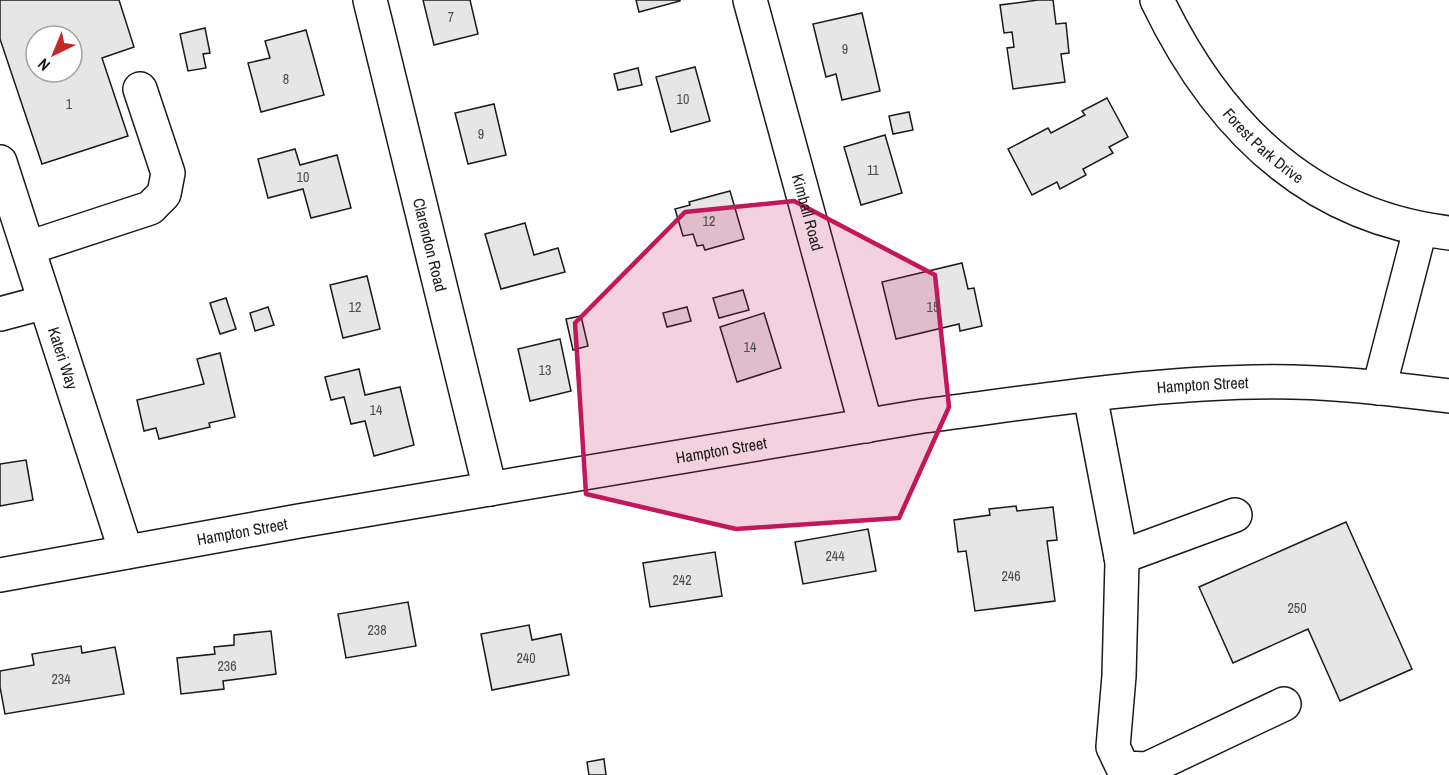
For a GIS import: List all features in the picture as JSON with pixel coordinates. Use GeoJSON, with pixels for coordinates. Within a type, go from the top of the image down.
{"type":"FeatureCollection","features":[{"type":"Feature","properties":{"kind":"street","name":"Clarendon Road"},"geometry":{"type":"LineString","coordinates":[[370,0],[490,489]]}},
{"type":"Feature","properties":{"kind":"street","name":"Kimball Road"},"geometry":{"type":"LineString","coordinates":[[750,0],[866,426]]}},
{"type":"Feature","properties":{"kind":"street","name":"Forest Park Drive"},"geometry":{"type":"LineString","coordinates":[[1156,0],[1171,30],[1209,91],[1230,117],[1275,160],[1324,193],[1354,209],[1387,221],[1434,231],[1379,388]]}},
{"type":"Feature","properties":{"kind":"street"},"geometry":{"type":"LineString","coordinates":[[28,248],[150,207],[164,194],[168,173],[140,89]]}},
{"type":"Feature","properties":{"kind":"street","name":"Kateri Way"},"geometry":{"type":"LineString","coordinates":[[0,162],[126,552]]}},
{"type":"Feature","properties":{"kind":"street"},"geometry":{"type":"LineString","coordinates":[[0,314],[45,302]]}},
{"type":"Feature","properties":{"kind":"street","name":"Hampton Street"},"geometry":{"type":"LineString","coordinates":[[0,575],[924,416],[1090,395],[1197,384],[1305,382],[1449,396]]}},
{"type":"Feature","properties":{"kind":"street"},"geometry":{"type":"LineString","coordinates":[[1090,395],[1121,557],[1119,676],[1113,747],[1123,768],[1147,769],[1284,704]]}},
{"type":"Feature","properties":{"kind":"street"},"geometry":{"type":"LineString","coordinates":[[1121,557],[1235,515]]}},
{"type":"Feature","properties":{"kind":"highlighted area"},"geometry":{"type":"Polygon","coordinates":[[[794,201],[935,275],[949,407],[899,518],[736,529],[586,494],[575,323],[685,212],[794,201]]]}},
{"type":"Feature","properties":{"kind":"building"},"geometry":{"type":"Polygon","coordinates":[[[0,0],[119,0],[134,47],[102,58],[128,136],[42,164],[0,39],[0,0]]]}},
{"type":"Feature","properties":{"kind":"building"},"geometry":{"type":"Polygon","coordinates":[[[423,0],[470,0],[478,34],[434,45],[423,0]]]}},
{"type":"Feature","properties":{"kind":"building"},"geometry":{"type":"Polygon","coordinates":[[[636,0],[680,0],[680,1],[639,12],[636,0]]]}},
{"type":"Feature","properties":{"kind":"building"},"geometry":{"type":"Polygon","coordinates":[[[1053,0],[1056,24],[1066,23],[1069,53],[1061,54],[1065,82],[1013,89],[1007,48],[1014,47],[1012,32],[1004,33],[1000,5],[1053,0]]]}},
{"type":"Feature","properties":{"kind":"building"},"geometry":{"type":"Polygon","coordinates":[[[862,13],[880,91],[842,100],[836,74],[826,77],[813,24],[862,13]]]}},
{"type":"Feature","properties":{"kind":"building"},"geometry":{"type":"Polygon","coordinates":[[[205,28],[210,53],[203,54],[206,68],[188,71],[180,34],[205,28]]]}},
{"type":"Feature","properties":{"kind":"building"},"geometry":{"type":"Polygon","coordinates":[[[306,30],[324,95],[261,112],[248,63],[270,58],[265,41],[306,30]]]}},
{"type":"Feature","properties":{"kind":"building"},"geometry":{"type":"Polygon","coordinates":[[[695,67],[710,121],[671,132],[656,77],[695,67]]]}},
{"type":"Feature","properties":{"kind":"building"},"geometry":{"type":"Polygon","coordinates":[[[638,68],[642,85],[618,90],[614,74],[638,68]]]}},
{"type":"Feature","properties":{"kind":"building"},"geometry":{"type":"Polygon","coordinates":[[[1107,98],[1128,137],[1109,147],[1113,153],[1083,169],[1086,175],[1060,189],[1057,182],[1032,195],[1008,149],[1048,128],[1051,133],[1085,115],[1082,111],[1107,98]]]}},
{"type":"Feature","properties":{"kind":"building"},"geometry":{"type":"Polygon","coordinates":[[[494,104],[506,155],[468,164],[455,113],[494,104]]]}},
{"type":"Feature","properties":{"kind":"building"},"geometry":{"type":"Polygon","coordinates":[[[909,112],[913,130],[893,134],[889,116],[909,112]]]}},
{"type":"Feature","properties":{"kind":"building"},"geometry":{"type":"Polygon","coordinates":[[[885,135],[902,193],[861,205],[844,147],[885,135]]]}},
{"type":"Feature","properties":{"kind":"building"},"geometry":{"type":"Polygon","coordinates":[[[295,149],[300,165],[337,155],[351,208],[311,218],[303,189],[268,198],[258,159],[295,149]]]}},
{"type":"Feature","properties":{"kind":"building"},"geometry":{"type":"Polygon","coordinates":[[[730,191],[744,239],[705,250],[703,245],[697,246],[693,234],[683,236],[675,209],[690,205],[689,202],[730,191]]]}},
{"type":"Feature","properties":{"kind":"building"},"geometry":{"type":"Polygon","coordinates":[[[525,223],[534,255],[558,248],[565,272],[501,289],[485,234],[525,223]]]}},
{"type":"Feature","properties":{"kind":"building"},"geometry":{"type":"Polygon","coordinates":[[[962,263],[968,289],[974,288],[982,326],[960,331],[959,324],[896,339],[882,282],[962,263]]]}},
{"type":"Feature","properties":{"kind":"building"},"geometry":{"type":"Polygon","coordinates":[[[367,276],[380,329],[343,338],[330,285],[367,276]]]}},
{"type":"Feature","properties":{"kind":"building"},"geometry":{"type":"Polygon","coordinates":[[[743,290],[749,310],[719,318],[713,298],[743,290]]]}},
{"type":"Feature","properties":{"kind":"building"},"geometry":{"type":"Polygon","coordinates":[[[226,298],[236,329],[220,334],[210,303],[226,298]]]}},
{"type":"Feature","properties":{"kind":"building"},"geometry":{"type":"Polygon","coordinates":[[[268,307],[274,325],[255,331],[250,313],[268,307]]]}},
{"type":"Feature","properties":{"kind":"building"},"geometry":{"type":"Polygon","coordinates":[[[687,307],[691,321],[667,327],[663,313],[687,307]]]}},
{"type":"Feature","properties":{"kind":"building"},"geometry":{"type":"Polygon","coordinates":[[[764,313],[781,368],[737,382],[720,327],[764,313]]]}},
{"type":"Feature","properties":{"kind":"building"},"geometry":{"type":"Polygon","coordinates":[[[581,316],[588,346],[573,350],[566,319],[581,316]]]}},
{"type":"Feature","properties":{"kind":"building"},"geometry":{"type":"Polygon","coordinates":[[[560,339],[571,391],[530,401],[518,349],[560,339]]]}},
{"type":"Feature","properties":{"kind":"building"},"geometry":{"type":"Polygon","coordinates":[[[220,353],[235,417],[209,423],[210,427],[159,439],[156,428],[144,431],[137,400],[204,384],[197,359],[220,353]]]}},
{"type":"Feature","properties":{"kind":"building"},"geometry":{"type":"Polygon","coordinates":[[[359,369],[365,395],[400,387],[414,445],[374,456],[365,421],[351,424],[344,397],[331,400],[325,377],[359,369]]]}},
{"type":"Feature","properties":{"kind":"building"},"geometry":{"type":"Polygon","coordinates":[[[26,460],[33,500],[0,506],[0,464],[26,460]]]}},
{"type":"Feature","properties":{"kind":"building"},"geometry":{"type":"Polygon","coordinates":[[[1016,506],[1017,511],[1053,507],[1057,540],[1047,541],[1055,601],[975,611],[966,551],[958,552],[954,520],[990,515],[989,509],[1016,506]]]}},
{"type":"Feature","properties":{"kind":"building"},"geometry":{"type":"Polygon","coordinates":[[[1346,522],[1412,669],[1340,701],[1308,629],[1233,663],[1199,587],[1346,522]]]}},
{"type":"Feature","properties":{"kind":"building"},"geometry":{"type":"Polygon","coordinates":[[[868,529],[876,571],[803,584],[795,542],[868,529]]]}},
{"type":"Feature","properties":{"kind":"building"},"geometry":{"type":"Polygon","coordinates":[[[715,552],[722,596],[650,607],[643,563],[715,552]]]}},
{"type":"Feature","properties":{"kind":"building"},"geometry":{"type":"Polygon","coordinates":[[[408,602],[416,646],[346,658],[338,614],[408,602]]]}},
{"type":"Feature","properties":{"kind":"building"},"geometry":{"type":"Polygon","coordinates":[[[529,625],[532,640],[561,634],[569,675],[492,690],[481,634],[529,625]]]}},
{"type":"Feature","properties":{"kind":"building"},"geometry":{"type":"Polygon","coordinates":[[[271,631],[276,674],[223,681],[224,689],[181,694],[177,658],[215,654],[214,647],[234,645],[234,635],[271,631]]]}},
{"type":"Feature","properties":{"kind":"building"},"geometry":{"type":"Polygon","coordinates":[[[81,646],[82,653],[115,647],[124,694],[5,714],[0,687],[0,671],[34,665],[32,654],[81,646]]]}},
{"type":"Feature","properties":{"kind":"building"},"geometry":{"type":"Polygon","coordinates":[[[604,759],[606,775],[589,775],[587,762],[604,759]]]}}]}
